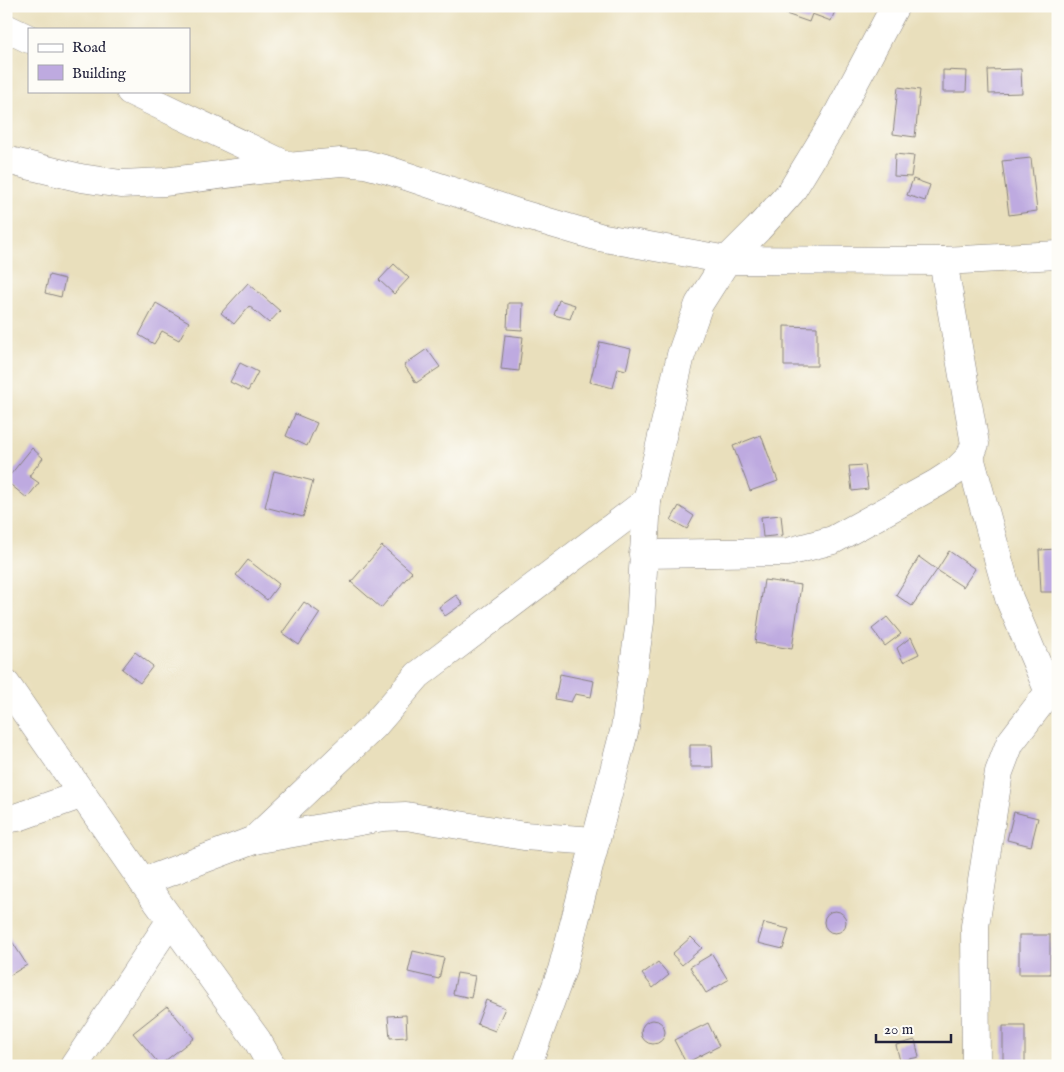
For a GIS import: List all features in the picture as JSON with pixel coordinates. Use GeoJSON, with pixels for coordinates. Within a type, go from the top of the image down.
{"type":"FeatureCollection","features":[{"type":"Feature","properties":{"kind":"street"},"geometry":{"type":"LineString","coordinates":[[527,1066],[562,970],[626,728],[640,622],[647,501],[681,355],[699,304],[727,260],[791,192],[834,123],[895,6]]}},
{"type":"Feature","properties":{"kind":"street"},"geometry":{"type":"LineString","coordinates":[[6,28],[28,39]]}},
{"type":"Feature","properties":{"kind":"street"},"geometry":{"type":"LineString","coordinates":[[132,92],[288,166]]}},
{"type":"Feature","properties":{"kind":"street"},"geometry":{"type":"LineString","coordinates":[[6,160],[81,178],[121,184],[164,182],[288,166],[341,162],[365,164],[599,237],[727,260],[942,261],[1058,255]]}},
{"type":"Feature","properties":{"kind":"street"},"geometry":{"type":"LineString","coordinates":[[644,554],[788,552],[833,540],[957,470],[970,457],[975,444],[942,261]]}},
{"type":"Feature","properties":{"kind":"street"},"geometry":{"type":"LineString","coordinates":[[970,457],[1009,598],[1049,692],[1010,743],[999,772],[975,926],[976,1066]]}},
{"type":"Feature","properties":{"kind":"street"},"geometry":{"type":"LineString","coordinates":[[254,840],[374,726],[418,675],[647,501]]}},
{"type":"Feature","properties":{"kind":"street"},"geometry":{"type":"LineString","coordinates":[[6,684],[143,882],[257,1040],[272,1066]]}},
{"type":"Feature","properties":{"kind":"street"},"geometry":{"type":"LineString","coordinates":[[6,819],[18,817],[83,794]]}},
{"type":"Feature","properties":{"kind":"street"},"geometry":{"type":"LineString","coordinates":[[143,882],[254,840],[383,817],[406,816],[524,836],[596,841]]}},
{"type":"Feature","properties":{"kind":"street"},"geometry":{"type":"LineString","coordinates":[[74,1066],[171,920]]}},
{"type":"Feature","properties":{"kind":"building"},"geometry":{"type":"Polygon","coordinates":[[[789,6],[837,6],[831,21],[812,14],[809,22],[786,14],[789,6]]]}},
{"type":"Feature","properties":{"kind":"building"},"geometry":{"type":"Polygon","coordinates":[[[1021,69],[1022,93],[989,94],[988,70],[1021,69]]]}},
{"type":"Feature","properties":{"kind":"building"},"geometry":{"type":"Polygon","coordinates":[[[943,70],[967,71],[966,92],[943,92],[943,70]]]}},
{"type":"Feature","properties":{"kind":"building"},"geometry":{"type":"Polygon","coordinates":[[[898,87],[920,90],[915,137],[893,134],[898,87]]]}},
{"type":"Feature","properties":{"kind":"building"},"geometry":{"type":"Polygon","coordinates":[[[895,154],[914,156],[911,177],[894,176],[895,154]]]}},
{"type":"Feature","properties":{"kind":"building"},"geometry":{"type":"Polygon","coordinates":[[[1031,158],[1037,211],[1009,215],[1002,161],[1031,158]]]}},
{"type":"Feature","properties":{"kind":"building"},"geometry":{"type":"Polygon","coordinates":[[[913,179],[930,185],[925,201],[907,195],[913,179]]]}},
{"type":"Feature","properties":{"kind":"building"},"geometry":{"type":"Polygon","coordinates":[[[394,264],[409,278],[394,294],[379,280],[394,264]]]}},
{"type":"Feature","properties":{"kind":"building"},"geometry":{"type":"Polygon","coordinates":[[[49,275],[65,279],[61,297],[45,293],[49,275]]]}},
{"type":"Feature","properties":{"kind":"building"},"geometry":{"type":"Polygon","coordinates":[[[248,283],[280,311],[269,323],[249,306],[234,324],[221,313],[248,283]]]}},
{"type":"Feature","properties":{"kind":"building"},"geometry":{"type":"Polygon","coordinates":[[[559,300],[575,305],[570,319],[554,315],[559,300]]]}},
{"type":"Feature","properties":{"kind":"building"},"geometry":{"type":"Polygon","coordinates":[[[156,303],[189,322],[179,340],[162,331],[154,344],[139,335],[156,303]]]}},
{"type":"Feature","properties":{"kind":"building"},"geometry":{"type":"Polygon","coordinates":[[[508,303],[523,303],[522,330],[507,329],[508,303]]]}},
{"type":"Feature","properties":{"kind":"building"},"geometry":{"type":"Polygon","coordinates":[[[784,326],[817,327],[817,366],[784,366],[784,326]]]}},
{"type":"Feature","properties":{"kind":"building"},"geometry":{"type":"Polygon","coordinates":[[[505,335],[523,337],[519,371],[501,369],[505,335]]]}},
{"type":"Feature","properties":{"kind":"building"},"geometry":{"type":"Polygon","coordinates":[[[600,342],[631,349],[626,370],[618,368],[613,388],[590,382],[600,342]]]}},
{"type":"Feature","properties":{"kind":"building"},"geometry":{"type":"Polygon","coordinates":[[[427,349],[440,367],[416,383],[404,365],[427,349]]]}},
{"type":"Feature","properties":{"kind":"building"},"geometry":{"type":"Polygon","coordinates":[[[240,363],[258,372],[248,391],[230,382],[240,363]]]}},
{"type":"Feature","properties":{"kind":"building"},"geometry":{"type":"Polygon","coordinates":[[[295,414],[317,423],[307,446],[286,436],[295,414]]]}},
{"type":"Feature","properties":{"kind":"building"},"geometry":{"type":"Polygon","coordinates":[[[761,435],[778,481],[750,491],[733,446],[761,435]]]}},
{"type":"Feature","properties":{"kind":"building"},"geometry":{"type":"Polygon","coordinates":[[[32,448],[43,458],[29,476],[39,483],[27,498],[6,480],[32,448]]]}},
{"type":"Feature","properties":{"kind":"building"},"geometry":{"type":"Polygon","coordinates":[[[865,465],[868,489],[852,491],[849,466],[865,465]]]}},
{"type":"Feature","properties":{"kind":"building"},"geometry":{"type":"Polygon","coordinates":[[[274,471],[313,481],[303,517],[265,507],[274,471]]]}},
{"type":"Feature","properties":{"kind":"building"},"geometry":{"type":"Polygon","coordinates":[[[679,506],[694,516],[687,529],[671,520],[679,506]]]}},
{"type":"Feature","properties":{"kind":"building"},"geometry":{"type":"Polygon","coordinates":[[[781,515],[783,535],[763,537],[761,517],[781,515]]]}},
{"type":"Feature","properties":{"kind":"building"},"geometry":{"type":"Polygon","coordinates":[[[382,546],[412,572],[381,608],[351,582],[382,546]]]}},
{"type":"Feature","properties":{"kind":"building"},"geometry":{"type":"Polygon","coordinates":[[[1058,549],[1058,592],[1041,592],[1039,550],[1058,549]]]}},
{"type":"Feature","properties":{"kind":"building"},"geometry":{"type":"Polygon","coordinates":[[[949,551],[975,569],[963,587],[937,570],[949,551]]]}},
{"type":"Feature","properties":{"kind":"building"},"geometry":{"type":"Polygon","coordinates":[[[919,557],[937,570],[912,606],[896,595],[919,557]]]}},
{"type":"Feature","properties":{"kind":"building"},"geometry":{"type":"Polygon","coordinates":[[[248,560],[279,584],[267,600],[236,575],[248,560]]]}},
{"type":"Feature","properties":{"kind":"building"},"geometry":{"type":"Polygon","coordinates":[[[764,580],[801,585],[792,649],[755,643],[764,580]]]}},
{"type":"Feature","properties":{"kind":"building"},"geometry":{"type":"Polygon","coordinates":[[[456,595],[463,604],[445,616],[439,607],[456,595]]]}},
{"type":"Feature","properties":{"kind":"building"},"geometry":{"type":"Polygon","coordinates":[[[304,602],[320,613],[299,645],[282,633],[304,602]]]}},
{"type":"Feature","properties":{"kind":"building"},"geometry":{"type":"Polygon","coordinates":[[[887,617],[901,634],[885,646],[872,629],[887,617]]]}},
{"type":"Feature","properties":{"kind":"building"},"geometry":{"type":"Polygon","coordinates":[[[911,637],[919,654],[903,662],[897,648],[911,637]]]}},
{"type":"Feature","properties":{"kind":"building"},"geometry":{"type":"Polygon","coordinates":[[[135,652],[153,666],[140,683],[122,669],[135,652]]]}},
{"type":"Feature","properties":{"kind":"building"},"geometry":{"type":"Polygon","coordinates":[[[560,674],[594,681],[591,697],[575,694],[571,702],[555,699],[560,674]]]}},
{"type":"Feature","properties":{"kind":"building"},"geometry":{"type":"Polygon","coordinates":[[[690,745],[712,745],[713,767],[690,767],[690,745]]]}},
{"type":"Feature","properties":{"kind":"building"},"geometry":{"type":"Polygon","coordinates":[[[1014,812],[1038,818],[1031,846],[1007,840],[1014,812]]]}},
{"type":"Feature","properties":{"kind":"building"},"geometry":{"type":"Polygon","coordinates":[[[835,911],[843,914],[846,922],[843,930],[835,933],[827,930],[824,922],[827,914],[835,911]]]}},
{"type":"Feature","properties":{"kind":"building"},"geometry":{"type":"Polygon","coordinates":[[[764,923],[789,929],[783,949],[758,943],[764,923]]]}},
{"type":"Feature","properties":{"kind":"building"},"geometry":{"type":"Polygon","coordinates":[[[6,932],[27,965],[7,977],[6,976],[6,932]]]}},
{"type":"Feature","properties":{"kind":"building"},"geometry":{"type":"Polygon","coordinates":[[[1019,935],[1050,935],[1050,974],[1019,974],[1019,935]]]}},
{"type":"Feature","properties":{"kind":"building"},"geometry":{"type":"Polygon","coordinates":[[[691,937],[702,948],[682,965],[672,954],[691,937]]]}},
{"type":"Feature","properties":{"kind":"building"},"geometry":{"type":"Polygon","coordinates":[[[413,951],[444,958],[439,979],[408,972],[413,951]]]}},
{"type":"Feature","properties":{"kind":"building"},"geometry":{"type":"Polygon","coordinates":[[[712,954],[728,980],[706,993],[690,967],[712,954]]]}},
{"type":"Feature","properties":{"kind":"building"},"geometry":{"type":"Polygon","coordinates":[[[658,962],[669,975],[653,988],[642,974],[658,962]]]}},
{"type":"Feature","properties":{"kind":"building"},"geometry":{"type":"Polygon","coordinates":[[[457,973],[475,976],[471,998],[453,994],[457,973]]]}},
{"type":"Feature","properties":{"kind":"building"},"geometry":{"type":"Polygon","coordinates":[[[486,1000],[505,1008],[495,1031],[477,1024],[486,1000]]]}},
{"type":"Feature","properties":{"kind":"building"},"geometry":{"type":"Polygon","coordinates":[[[167,1006],[194,1038],[160,1065],[133,1033],[167,1006]]]}},
{"type":"Feature","properties":{"kind":"building"},"geometry":{"type":"Polygon","coordinates":[[[406,1015],[407,1037],[390,1038],[388,1016],[406,1015]]]}},
{"type":"Feature","properties":{"kind":"building"},"geometry":{"type":"Polygon","coordinates":[[[653,1020],[662,1023],[665,1032],[662,1041],[653,1044],[644,1041],[641,1032],[644,1023],[653,1020]]]}},
{"type":"Feature","properties":{"kind":"building"},"geometry":{"type":"Polygon","coordinates":[[[708,1023],[719,1046],[686,1063],[674,1040],[708,1023]]]}},
{"type":"Feature","properties":{"kind":"building"},"geometry":{"type":"Polygon","coordinates":[[[1003,1026],[1025,1026],[1025,1065],[1003,1064],[1003,1026]]]}},
{"type":"Feature","properties":{"kind":"building"},"geometry":{"type":"Polygon","coordinates":[[[915,1040],[919,1057],[900,1061],[896,1045],[915,1040]]]}}]}
